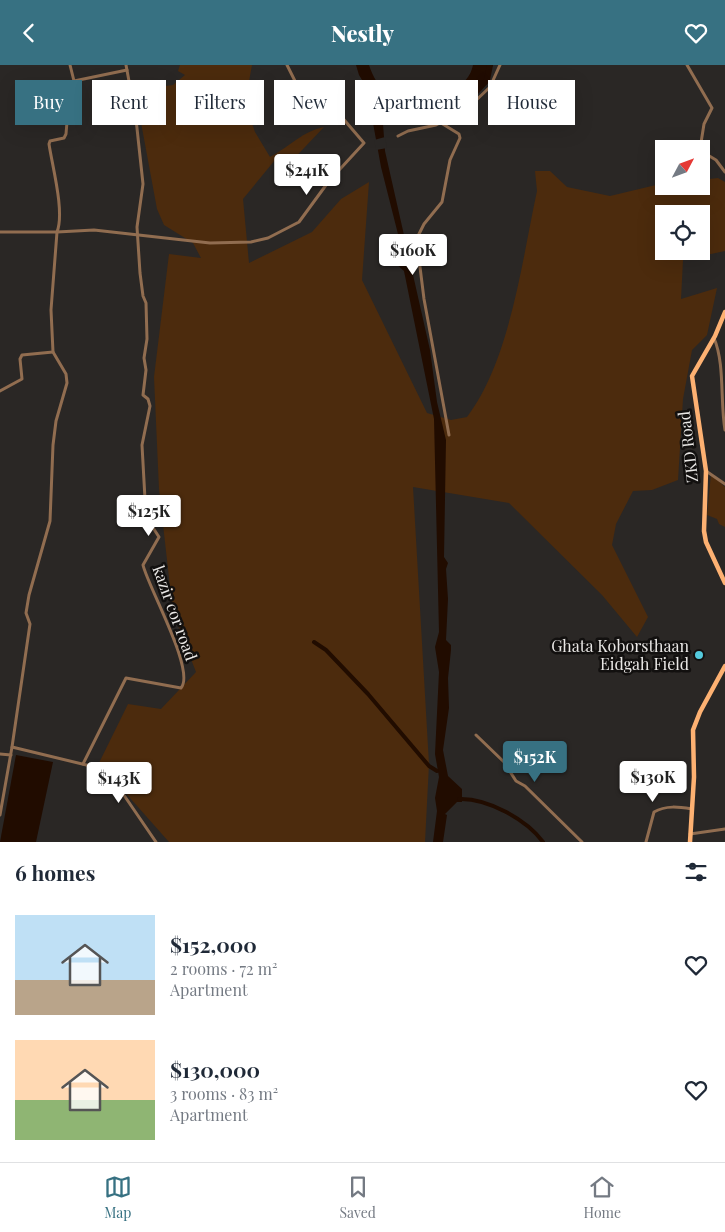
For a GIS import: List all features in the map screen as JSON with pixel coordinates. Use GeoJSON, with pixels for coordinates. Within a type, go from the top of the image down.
{"type":"FeatureCollection","features":[{"type":"Feature","properties":{"kind":"main road","name":"ZKD Road"},"geometry":{"type":"LineString","coordinates":[[725,312],[714,338],[692,376],[706,471],[704,531],[706,542],[725,583]]}},
{"type":"Feature","properties":{"kind":"main road"},"geometry":{"type":"LineString","coordinates":[[690,842],[693,730],[700,712],[725,666]]}},
{"type":"Feature","properties":{"kind":"street"},"geometry":{"type":"LineString","coordinates":[[70,65],[74,80]]}},
{"type":"Feature","properties":{"kind":"street"},"geometry":{"type":"LineString","coordinates":[[126,65],[136,119],[143,184],[138,236]]}},
{"type":"Feature","properties":{"kind":"street"},"geometry":{"type":"LineString","coordinates":[[478,100],[494,81],[500,65]]}},
{"type":"Feature","properties":{"kind":"street"},"geometry":{"type":"LineString","coordinates":[[687,65],[712,108],[704,124],[702,140]]}},
{"type":"Feature","properties":{"kind":"street"},"geometry":{"type":"LineString","coordinates":[[0,232],[87,230],[210,243],[251,242],[283,232],[299,222],[329,181],[364,142],[334,108],[321,88],[301,90],[288,67]]}},
{"type":"Feature","properties":{"kind":"street"},"geometry":{"type":"LineString","coordinates":[[79,80],[127,70]]}},
{"type":"Feature","properties":{"kind":"street"},"geometry":{"type":"LineString","coordinates":[[0,815],[11,755],[30,624],[26,613],[29,595],[50,521],[53,445],[56,421],[67,383],[66,374],[53,352],[51,311],[57,232],[60,225],[57,187],[49,144],[50,141],[64,138],[67,125]]}},
{"type":"Feature","properties":{"kind":"street"},"geometry":{"type":"LineString","coordinates":[[398,136],[435,125]]}},
{"type":"Feature","properties":{"kind":"street"},"geometry":{"type":"LineString","coordinates":[[445,125],[459,134],[460,138],[450,160],[442,202],[424,224],[417,243],[424,299],[449,435]]}},
{"type":"Feature","properties":{"kind":"street"},"geometry":{"type":"LineString","coordinates":[[710,156],[716,160],[725,171]]}},
{"type":"Feature","properties":{"kind":"street","name":"kazir cor road"},"geometry":{"type":"LineString","coordinates":[[83,764],[126,678],[181,688],[184,681],[179,652],[143,565],[159,537],[146,517],[142,445],[150,406],[148,399],[143,395],[146,370],[144,357],[147,339],[146,303],[141,281],[138,236]]}},
{"type":"Feature","properties":{"kind":"street"},"geometry":{"type":"LineString","coordinates":[[714,338],[721,357],[724,373],[725,430]]}},
{"type":"Feature","properties":{"kind":"street"},"geometry":{"type":"LineString","coordinates":[[0,391],[22,379],[20,359],[22,355],[53,352]]}},
{"type":"Feature","properties":{"kind":"street"},"geometry":{"type":"LineString","coordinates":[[706,471],[725,484]]}},
{"type":"Feature","properties":{"kind":"street"},"geometry":{"type":"LineString","coordinates":[[476,735],[504,762],[516,781],[525,786],[582,842]]}},
{"type":"Feature","properties":{"kind":"street"},"geometry":{"type":"LineString","coordinates":[[12,747],[83,764],[111,773],[156,842]]}},
{"type":"Feature","properties":{"kind":"street"},"geometry":{"type":"LineString","coordinates":[[0,754],[11,755]]}},
{"type":"Feature","properties":{"kind":"street"},"geometry":{"type":"LineString","coordinates":[[646,842],[654,812],[661,808],[671,807],[692,809]]}},
{"type":"Feature","properties":{"kind":"street"},"geometry":{"type":"LineString","coordinates":[[690,834],[725,829]]}},
{"type":"Feature","properties":{"kind":"shaded area"},"geometry":{"type":"Polygon","coordinates":[[[180,65],[252,65],[249,80],[179,80],[185,75],[178,71],[180,65]]]}},
{"type":"Feature","properties":{"kind":"shaded area"},"geometry":{"type":"Polygon","coordinates":[[[356,65],[369,65],[375,80],[362,80],[356,65]]]}},
{"type":"Feature","properties":{"kind":"shaded area"},"geometry":{"type":"Polygon","coordinates":[[[473,65],[493,65],[487,76],[479,88],[478,80],[465,80],[473,65]]]}},
{"type":"Feature","properties":{"kind":"shaded area"},"geometry":{"type":"Polygon","coordinates":[[[176,82],[176,125],[253,125],[270,157],[309,132],[324,127],[286,167],[275,160],[243,199],[249,263],[312,232],[341,199],[369,182],[362,280],[427,413],[451,420],[467,417],[482,394],[504,339],[520,278],[537,191],[535,171],[550,171],[567,187],[610,196],[655,185],[655,195],[710,195],[710,179],[718,178],[725,182],[725,251],[710,254],[710,205],[655,205],[655,260],[683,260],[681,299],[717,288],[707,335],[692,350],[683,399],[678,480],[652,490],[633,491],[616,524],[612,545],[648,617],[637,637],[602,595],[509,503],[413,487],[429,764],[425,842],[169,842],[99,763],[128,704],[161,709],[196,672],[173,613],[159,489],[154,377],[169,254],[201,258],[193,243],[164,225],[157,209],[141,125],[166,125],[166,86],[176,82]]]}},
{"type":"Feature","properties":{"kind":"shaded area"},"geometry":{"type":"Polygon","coordinates":[[[373,125],[383,125],[385,151],[430,350],[437,402],[446,440],[444,557],[448,563],[446,569],[448,599],[446,640],[451,645],[451,650],[448,678],[449,708],[443,750],[448,776],[462,789],[462,802],[457,802],[445,814],[447,815],[443,842],[433,842],[437,811],[435,798],[439,777],[435,754],[439,672],[435,647],[439,632],[434,419],[404,271],[395,263],[400,242],[381,167],[373,125]]]}},
{"type":"Feature","properties":{"kind":"shaded area"},"geometry":{"type":"Polygon","coordinates":[[[711,474],[725,487],[725,527],[719,524],[717,519],[707,515],[711,474]]]}},
{"type":"Feature","properties":{"kind":"shaded area"},"geometry":{"type":"Polygon","coordinates":[[[16,755],[53,762],[36,842],[0,842],[16,755]]]}},
{"type":"Feature","properties":{"kind":"pier"},"geometry":{"type":"Polygon","coordinates":[[[385,137],[387,148],[376,150],[374,140],[385,137]]]}},
{"type":"Feature","properties":{"kind":"waterway"},"geometry":{"type":"LineString","coordinates":[[478,90],[487,80],[490,65]]}},
{"type":"Feature","properties":{"kind":"waterway"},"geometry":{"type":"LineString","coordinates":[[314,642],[326,650],[368,694],[429,766],[437,771]]}},
{"type":"Feature","properties":{"kind":"waterway"},"geometry":{"type":"LineString","coordinates":[[459,799],[482,802],[505,811],[527,825],[543,842]]}},
{"type":"Feature","properties":{"kind":"place","name":"Ghata Koborsthaan Eidgah Field"},"geometry":{"type":"Point","coordinates":[699,655]}}]}
